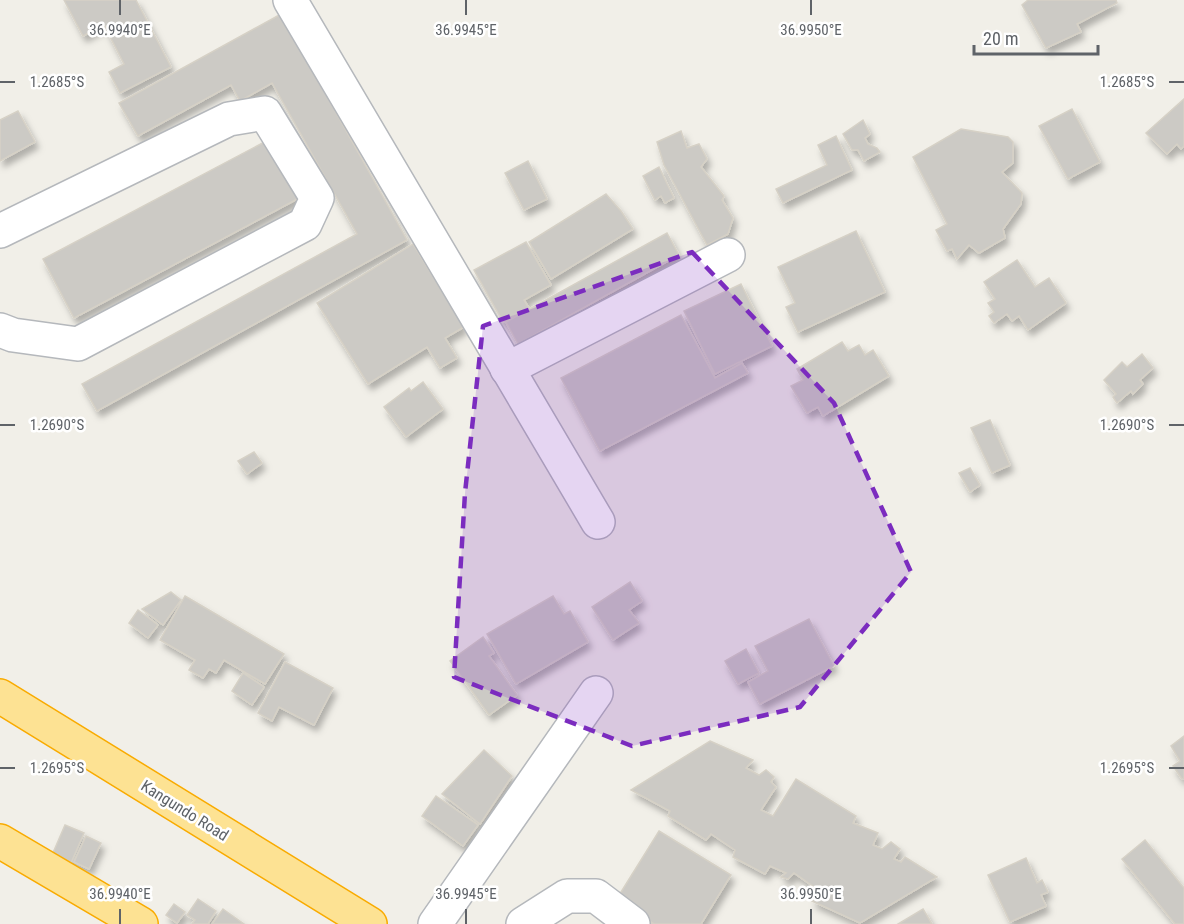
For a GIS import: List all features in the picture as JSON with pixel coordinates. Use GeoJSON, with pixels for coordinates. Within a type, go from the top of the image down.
{"type":"FeatureCollection","features":[{"type":"Feature","properties":{"kind":"highway","name":"Kangundo Road"},"geometry":{"type":"LineString","coordinates":[[0,696],[370,924]]}},
{"type":"Feature","properties":{"kind":"highway"},"geometry":{"type":"LineString","coordinates":[[0,841],[141,924]]}},
{"type":"Feature","properties":{"kind":"street"},"geometry":{"type":"LineString","coordinates":[[290,0],[598,522]]}},
{"type":"Feature","properties":{"kind":"street"},"geometry":{"type":"LineString","coordinates":[[0,231],[229,119],[265,113],[317,198],[305,224],[78,344],[12,335],[0,330]]}},
{"type":"Feature","properties":{"kind":"street"},"geometry":{"type":"LineString","coordinates":[[507,369],[728,255]]}},
{"type":"Feature","properties":{"kind":"street"},"geometry":{"type":"LineString","coordinates":[[435,924],[596,693]]}},
{"type":"Feature","properties":{"kind":"street"},"geometry":{"type":"LineString","coordinates":[[523,924],[567,896],[596,896],[633,924]]}},
{"type":"Feature","properties":{"kind":"highlighted area"},"geometry":{"type":"Polygon","coordinates":[[[692,252],[834,403],[911,572],[800,707],[632,746],[454,677],[465,493],[483,326],[692,252]]]}},
{"type":"Feature","properties":{"kind":"building"},"geometry":{"type":"Polygon","coordinates":[[[64,0],[136,0],[171,67],[120,93],[109,72],[124,64],[104,25],[83,36],[64,0]]]}},
{"type":"Feature","properties":{"kind":"building"},"geometry":{"type":"Polygon","coordinates":[[[1028,0],[1116,0],[1117,3],[1077,24],[1081,32],[1046,48],[1022,5],[1028,0]]]}},
{"type":"Feature","properties":{"kind":"building"},"geometry":{"type":"Polygon","coordinates":[[[281,14],[407,240],[97,411],[82,384],[357,234],[272,83],[240,101],[231,85],[138,136],[119,103],[281,14]]]}},
{"type":"Feature","properties":{"kind":"building"},"geometry":{"type":"Polygon","coordinates":[[[1184,99],[1184,146],[1181,149],[1177,144],[1167,154],[1146,133],[1184,99]]]}},
{"type":"Feature","properties":{"kind":"building"},"geometry":{"type":"Polygon","coordinates":[[[1072,109],[1100,162],[1068,179],[1039,126],[1072,109]]]}},
{"type":"Feature","properties":{"kind":"building"},"geometry":{"type":"Polygon","coordinates":[[[18,111],[35,142],[0,161],[0,120],[18,111]]]}},
{"type":"Feature","properties":{"kind":"building"},"geometry":{"type":"Polygon","coordinates":[[[863,120],[870,134],[865,138],[868,144],[880,152],[864,161],[858,150],[852,150],[843,134],[863,120]]]}},
{"type":"Feature","properties":{"kind":"building"},"geometry":{"type":"Polygon","coordinates":[[[961,129],[1008,137],[1013,142],[1013,163],[1002,172],[1022,193],[1021,204],[1003,229],[1005,238],[979,253],[969,245],[957,259],[952,249],[947,251],[936,230],[947,224],[913,157],[961,129]]]}},
{"type":"Feature","properties":{"kind":"building"},"geometry":{"type":"Polygon","coordinates":[[[681,131],[687,148],[699,144],[707,159],[701,167],[724,196],[722,200],[733,218],[728,234],[707,245],[664,165],[657,142],[681,131]]]}},
{"type":"Feature","properties":{"kind":"building"},"geometry":{"type":"Polygon","coordinates":[[[836,136],[852,170],[783,203],[776,189],[827,165],[818,145],[836,136]]]}},
{"type":"Feature","properties":{"kind":"building"},"geometry":{"type":"Polygon","coordinates":[[[272,138],[303,196],[74,318],[43,259],[272,138]]]}},
{"type":"Feature","properties":{"kind":"building"},"geometry":{"type":"Polygon","coordinates":[[[528,161],[547,199],[524,210],[505,173],[528,161]]]}},
{"type":"Feature","properties":{"kind":"building"},"geometry":{"type":"Polygon","coordinates":[[[659,167],[674,198],[665,203],[661,196],[655,200],[643,176],[659,167]]]}},
{"type":"Feature","properties":{"kind":"building"},"geometry":{"type":"Polygon","coordinates":[[[606,194],[633,229],[551,279],[529,242],[606,194]]]}},
{"type":"Feature","properties":{"kind":"building"},"geometry":{"type":"Polygon","coordinates":[[[856,231],[885,292],[798,332],[786,307],[795,303],[778,267],[856,231]]]}},
{"type":"Feature","properties":{"kind":"building"},"geometry":{"type":"Polygon","coordinates":[[[667,233],[679,255],[518,344],[506,322],[667,233]]]}},
{"type":"Feature","properties":{"kind":"building"},"geometry":{"type":"Polygon","coordinates":[[[526,242],[551,285],[524,300],[529,308],[503,322],[474,270],[526,242]]]}},
{"type":"Feature","properties":{"kind":"building"},"geometry":{"type":"Polygon","coordinates":[[[413,244],[464,327],[445,338],[457,358],[440,368],[427,347],[368,384],[317,303],[413,244]]]}},
{"type":"Feature","properties":{"kind":"building"},"geometry":{"type":"Polygon","coordinates":[[[1017,260],[1035,287],[1049,278],[1066,303],[1028,330],[1019,316],[1012,321],[1007,314],[994,323],[989,316],[994,312],[988,303],[995,299],[984,282],[1017,260]]]}},
{"type":"Feature","properties":{"kind":"building"},"geometry":{"type":"Polygon","coordinates":[[[741,284],[772,346],[715,374],[684,311],[741,284]]]}},
{"type":"Feature","properties":{"kind":"building"},"geometry":{"type":"Polygon","coordinates":[[[681,315],[715,378],[742,363],[748,373],[600,451],[561,378],[681,315]]]}},
{"type":"Feature","properties":{"kind":"building"},"geometry":{"type":"Polygon","coordinates":[[[842,342],[848,351],[859,345],[865,355],[873,350],[889,376],[823,416],[818,407],[807,413],[791,386],[803,380],[797,369],[842,342]]]}},
{"type":"Feature","properties":{"kind":"building"},"geometry":{"type":"Polygon","coordinates":[[[1142,354],[1153,368],[1140,380],[1143,384],[1133,394],[1131,391],[1117,403],[1113,397],[1116,394],[1104,380],[1122,362],[1127,367],[1142,354]]]}},
{"type":"Feature","properties":{"kind":"building"},"geometry":{"type":"Polygon","coordinates":[[[423,382],[443,409],[406,437],[384,407],[409,388],[411,391],[423,382]]]}},
{"type":"Feature","properties":{"kind":"building"},"geometry":{"type":"Polygon","coordinates":[[[990,420],[1010,465],[992,473],[971,428],[990,420]]]}},
{"type":"Feature","properties":{"kind":"building"},"geometry":{"type":"Polygon","coordinates":[[[254,452],[262,463],[247,474],[238,461],[254,452]]]}},
{"type":"Feature","properties":{"kind":"building"},"geometry":{"type":"Polygon","coordinates":[[[970,468],[980,485],[970,492],[959,473],[970,468]]]}},
{"type":"Feature","properties":{"kind":"building"},"geometry":{"type":"Polygon","coordinates":[[[630,582],[642,601],[629,610],[639,623],[613,640],[592,607],[630,582]]]}},
{"type":"Feature","properties":{"kind":"building"},"geometry":{"type":"Polygon","coordinates":[[[171,592],[181,600],[163,625],[142,609],[171,592]]]}},
{"type":"Feature","properties":{"kind":"building"},"geometry":{"type":"Polygon","coordinates":[[[185,596],[284,654],[265,684],[224,660],[216,673],[209,669],[203,678],[189,670],[195,660],[160,640],[185,596]]]}},
{"type":"Feature","properties":{"kind":"building"},"geometry":{"type":"Polygon","coordinates":[[[553,596],[564,614],[570,611],[588,642],[516,684],[487,634],[553,596]]]}},
{"type":"Feature","properties":{"kind":"building"},"geometry":{"type":"Polygon","coordinates":[[[138,610],[158,625],[148,638],[129,623],[138,610]]]}},
{"type":"Feature","properties":{"kind":"building"},"geometry":{"type":"Polygon","coordinates":[[[809,619],[834,666],[760,704],[748,682],[768,671],[755,646],[809,619]]]}},
{"type":"Feature","properties":{"kind":"building"},"geometry":{"type":"Polygon","coordinates":[[[483,637],[494,653],[489,656],[517,695],[489,715],[450,661],[483,637]]]}},
{"type":"Feature","properties":{"kind":"building"},"geometry":{"type":"Polygon","coordinates":[[[746,649],[759,673],[738,684],[725,661],[746,649]]]}},
{"type":"Feature","properties":{"kind":"building"},"geometry":{"type":"Polygon","coordinates":[[[285,662],[333,688],[314,725],[279,707],[272,721],[258,713],[285,662]]]}},
{"type":"Feature","properties":{"kind":"building"},"geometry":{"type":"Polygon","coordinates":[[[243,673],[264,687],[252,705],[232,691],[243,673]]]}},
{"type":"Feature","properties":{"kind":"building"},"geometry":{"type":"Polygon","coordinates":[[[1184,736],[1184,778],[1182,779],[1173,766],[1180,761],[1171,746],[1184,736]]]}},
{"type":"Feature","properties":{"kind":"building"},"geometry":{"type":"Polygon","coordinates":[[[710,741],[753,760],[746,768],[759,775],[766,770],[774,777],[771,782],[776,787],[761,810],[773,816],[796,779],[856,816],[853,823],[878,833],[873,845],[882,849],[891,842],[900,849],[894,859],[901,862],[905,857],[937,877],[860,923],[812,901],[818,896],[811,892],[814,887],[794,873],[788,879],[781,877],[786,873],[770,866],[765,874],[733,857],[735,850],[711,834],[706,840],[668,816],[670,811],[631,790],[710,741]]]}},
{"type":"Feature","properties":{"kind":"building"},"geometry":{"type":"Polygon","coordinates":[[[484,750],[512,776],[480,824],[442,794],[484,750]]]}},
{"type":"Feature","properties":{"kind":"building"},"geometry":{"type":"Polygon","coordinates":[[[436,796],[478,825],[463,846],[422,816],[436,796]]]}},
{"type":"Feature","properties":{"kind":"building"},"geometry":{"type":"Polygon","coordinates":[[[65,825],[84,833],[71,863],[52,855],[65,825]]]}},
{"type":"Feature","properties":{"kind":"building"},"geometry":{"type":"Polygon","coordinates":[[[659,831],[731,875],[701,924],[654,924],[616,900],[659,831]]]}},
{"type":"Feature","properties":{"kind":"building"},"geometry":{"type":"Polygon","coordinates":[[[86,836],[101,843],[89,869],[74,862],[86,836]]]}},
{"type":"Feature","properties":{"kind":"building"},"geometry":{"type":"Polygon","coordinates":[[[1145,840],[1184,888],[1184,924],[1175,924],[1122,859],[1145,840]]]}},
{"type":"Feature","properties":{"kind":"building"},"geometry":{"type":"Polygon","coordinates":[[[1026,858],[1037,883],[1042,880],[1048,892],[1041,895],[1046,906],[1010,922],[988,875],[1026,858]]]}},
{"type":"Feature","properties":{"kind":"building"},"geometry":{"type":"Polygon","coordinates":[[[198,899],[216,911],[208,924],[192,924],[195,920],[187,915],[198,899]]]}},
{"type":"Feature","properties":{"kind":"building"},"geometry":{"type":"Polygon","coordinates":[[[174,904],[185,912],[177,923],[166,915],[174,904]]]}},
{"type":"Feature","properties":{"kind":"building"},"geometry":{"type":"Polygon","coordinates":[[[223,909],[244,924],[212,924],[223,909]]]}},
{"type":"Feature","properties":{"kind":"building"},"geometry":{"type":"Polygon","coordinates":[[[923,909],[932,924],[898,924],[923,909]]]}}]}
